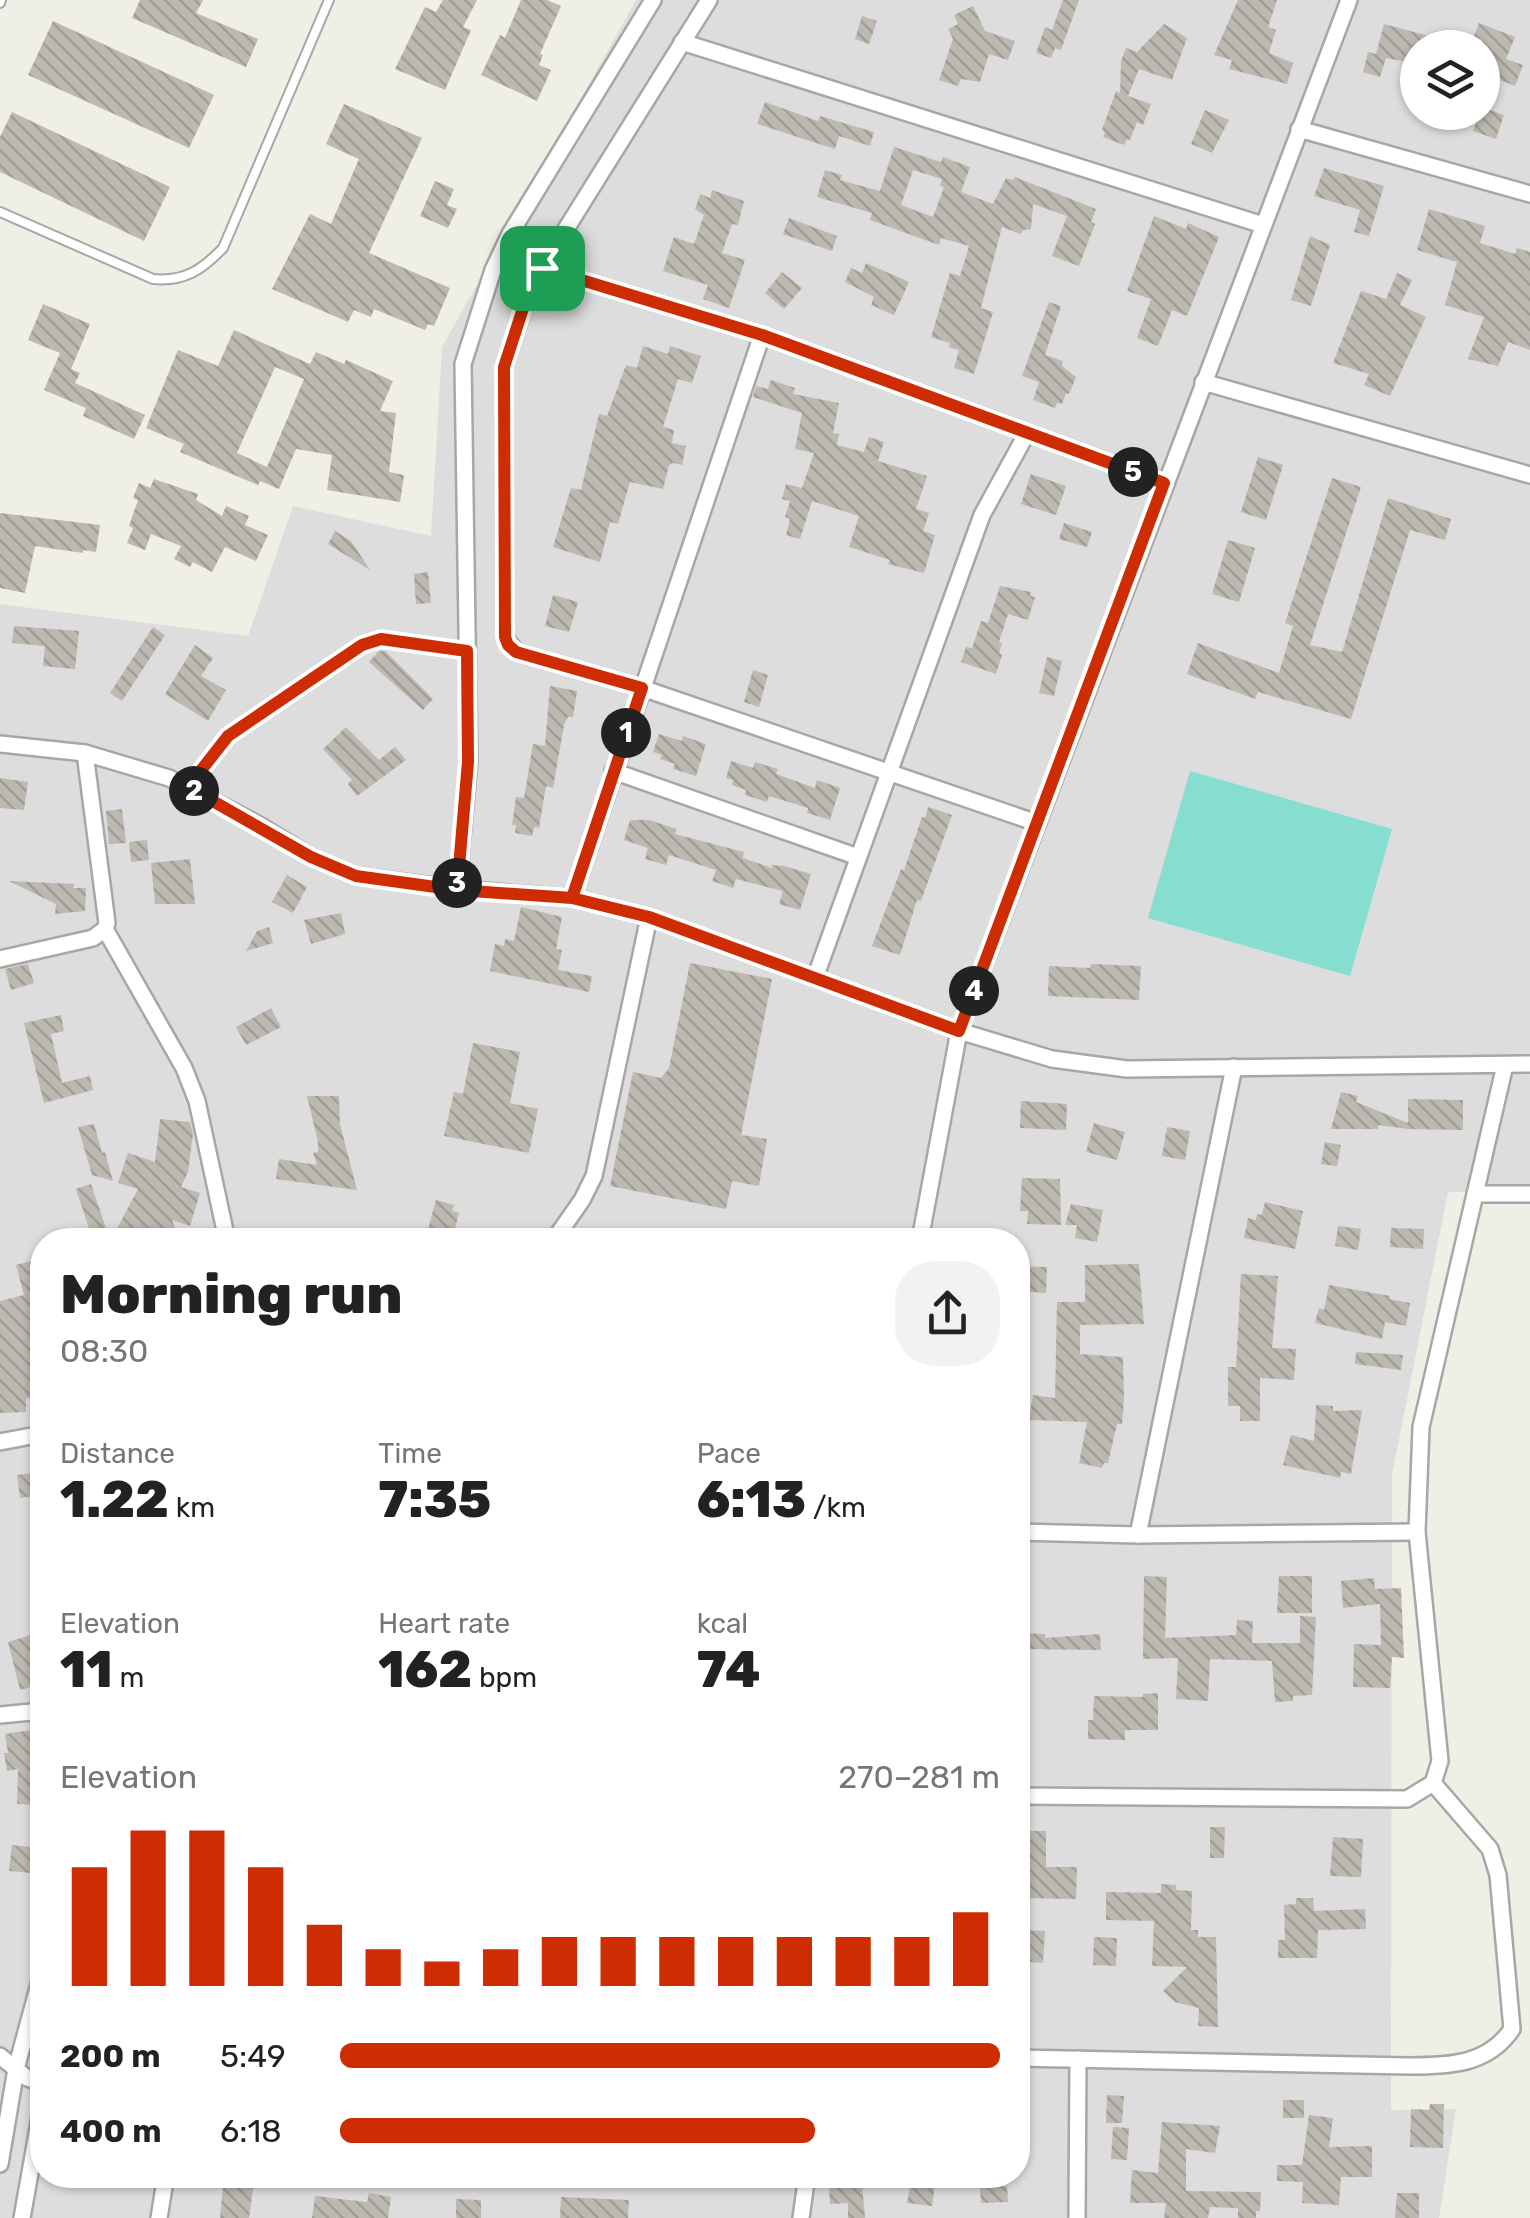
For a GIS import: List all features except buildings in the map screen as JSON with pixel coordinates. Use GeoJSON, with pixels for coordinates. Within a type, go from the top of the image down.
{"type":"FeatureCollection","features":[{"type":"Feature","properties":{"kind":"street"},"geometry":{"type":"LineString","coordinates":[[457,890],[468,762],[464,364],[494,270],[510,234],[654,0]]}},
{"type":"Feature","properties":{"kind":"street"},"geometry":{"type":"LineString","coordinates":[[709,0],[531,284],[504,367],[508,645],[516,652],[642,688],[1038,822]]}},
{"type":"Feature","properties":{"kind":"street"},"geometry":{"type":"LineString","coordinates":[[922,1228],[959,1031],[1348,0]]}},
{"type":"Feature","properties":{"kind":"street"},"geometry":{"type":"LineString","coordinates":[[682,42],[1263,225]]}},
{"type":"Feature","properties":{"kind":"street"},"geometry":{"type":"LineString","coordinates":[[1299,129],[1530,194]]}},
{"type":"Feature","properties":{"kind":"street"},"geometry":{"type":"LineString","coordinates":[[542,268],[762,335],[1164,483]]}},
{"type":"Feature","properties":{"kind":"street"},"geometry":{"type":"LineString","coordinates":[[572,898],[762,335]]}},
{"type":"Feature","properties":{"kind":"street"},"geometry":{"type":"LineString","coordinates":[[1203,382],[1530,475]]}},
{"type":"Feature","properties":{"kind":"street"},"geometry":{"type":"LineString","coordinates":[[816,978],[982,515],[1027,432]]}},
{"type":"Feature","properties":{"kind":"street"},"geometry":{"type":"LineString","coordinates":[[188,787],[228,736],[362,645],[381,639],[467,651]]}},
{"type":"Feature","properties":{"kind":"street"},"geometry":{"type":"LineString","coordinates":[[0,744],[86,753],[169,778],[311,857],[356,876],[457,890],[572,898],[649,917],[959,1031],[1052,1059],[1126,1068],[1530,1064]]}},
{"type":"Feature","properties":{"kind":"street"},"geometry":{"type":"LineString","coordinates":[[0,959],[93,938],[105,930],[86,753]]}},
{"type":"Feature","properties":{"kind":"street"},"geometry":{"type":"LineString","coordinates":[[613,771],[858,857]]}},
{"type":"Feature","properties":{"kind":"street"},"geometry":{"type":"LineString","coordinates":[[562,1228],[594,1176],[649,917]]}},
{"type":"Feature","properties":{"kind":"street"},"geometry":{"type":"LineString","coordinates":[[105,930],[191,1085],[224,1228]]}},
{"type":"Feature","properties":{"kind":"street"},"geometry":{"type":"LineString","coordinates":[[1030,1796],[1407,1799],[1434,1783],[1440,1761],[1417,1532],[1422,1427],[1506,1064]]}},
{"type":"Feature","properties":{"kind":"street"},"geometry":{"type":"LineString","coordinates":[[1138,1535],[1234,1067]]}},
{"type":"Feature","properties":{"kind":"street"},"geometry":{"type":"LineString","coordinates":[[1475,1194],[1530,1194]]}},
{"type":"Feature","properties":{"kind":"street"},"geometry":{"type":"LineString","coordinates":[[0,1442],[30,1436]]}},
{"type":"Feature","properties":{"kind":"street"},"geometry":{"type":"LineString","coordinates":[[1030,1532],[1417,1532]]}},
{"type":"Feature","properties":{"kind":"street"},"geometry":{"type":"LineString","coordinates":[[0,1715],[30,1711]]}},
{"type":"Feature","properties":{"kind":"street"},"geometry":{"type":"LineString","coordinates":[[1030,2058],[1453,2066],[1487,2054],[1512,2029],[1498,1875],[1490,1849],[1434,1783]]}},
{"type":"Feature","properties":{"kind":"street"},"geometry":{"type":"LineString","coordinates":[[0,2164],[16,2069],[30,2017]]}},
{"type":"Feature","properties":{"kind":"street"},"geometry":{"type":"LineString","coordinates":[[1512,2029],[1530,2026]]}},
{"type":"Feature","properties":{"kind":"street"},"geometry":{"type":"LineString","coordinates":[[0,2056],[30,2080]]}},
{"type":"Feature","properties":{"kind":"street"},"geometry":{"type":"LineString","coordinates":[[1077,2218],[1078,2059]]}},
{"type":"Feature","properties":{"kind":"street"},"geometry":{"type":"LineString","coordinates":[[22,2218],[30,2172]]}},
{"type":"Feature","properties":{"kind":"street"},"geometry":{"type":"LineString","coordinates":[[159,2218],[164,2188]]}},
{"type":"Feature","properties":{"kind":"street"},"geometry":{"type":"LineString","coordinates":[[801,2218],[805,2188]]}},
{"type":"Feature","properties":{"kind":"lane"},"geometry":{"type":"LineString","coordinates":[[0,212],[153,279],[187,276],[206,265],[223,248],[329,0]]}},
{"type":"Feature","properties":{"kind":"shaded area"},"geometry":{"type":"Polygon","coordinates":[[[636,0],[1530,0],[1530,1191],[1448,1192],[1392,1475],[1391,2110],[1456,2109],[1439,2218],[0,2218],[0,604],[248,636],[293,506],[431,536],[442,347],[636,0]]]}},
{"type":"Feature","properties":{"kind":"shaded area"},"geometry":{"type":"Polygon","coordinates":[[[1190,771],[1392,829],[1350,976],[1148,918],[1190,771]]]}},
{"type":"Feature","properties":{"kind":"route"},"geometry":{"type":"LineString","coordinates":[[542,268],[531,284],[504,367],[505,637],[516,652],[642,688],[572,898],[457,890],[356,876],[311,857],[188,787],[228,736],[362,645],[381,639],[467,651],[468,762],[457,890],[572,898],[649,917],[959,1031],[1164,483],[762,335],[542,268]]}}]}
